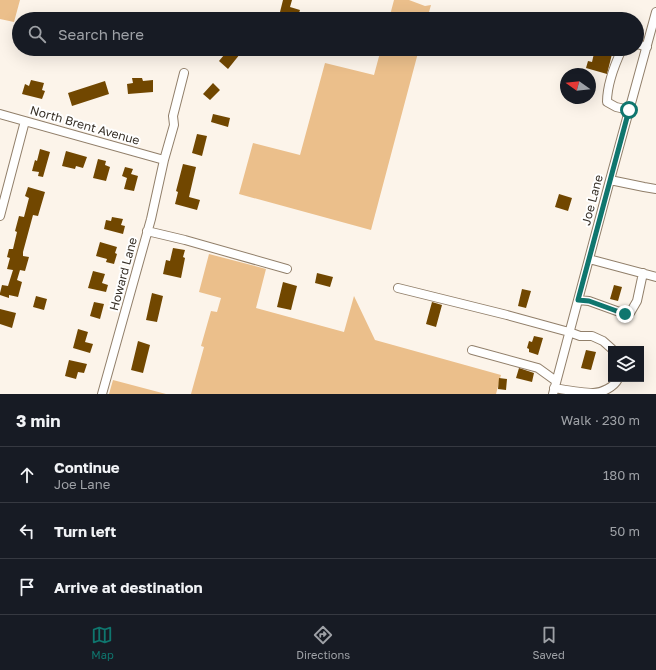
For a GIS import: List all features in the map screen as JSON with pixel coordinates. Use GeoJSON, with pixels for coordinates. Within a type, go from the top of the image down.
{"type":"FeatureCollection","features":[{"type":"Feature","properties":{"kind":"street","name":"Joe Lane"},"geometry":{"type":"LineString","coordinates":[[644,54],[653,33],[656,12]]}},
{"type":"Feature","properties":{"kind":"street"},"geometry":{"type":"LineString","coordinates":[[618,56],[608,89],[607,102],[629,110]]}},
{"type":"Feature","properties":{"kind":"street","name":"Joe Lane"},"geometry":{"type":"LineString","coordinates":[[554,388],[644,56]]}},
{"type":"Feature","properties":{"kind":"street","name":"Howard Lane"},"geometry":{"type":"LineString","coordinates":[[102,394],[147,231],[174,125],[173,116],[184,74]]}},
{"type":"Feature","properties":{"kind":"street","name":"North Brent Avenue"},"geometry":{"type":"LineString","coordinates":[[0,114],[164,160]]}},
{"type":"Feature","properties":{"kind":"street"},"geometry":{"type":"LineString","coordinates":[[0,216],[25,121]]}},
{"type":"Feature","properties":{"kind":"street"},"geometry":{"type":"LineString","coordinates":[[610,180],[656,189]]}},
{"type":"Feature","properties":{"kind":"street"},"geometry":{"type":"LineString","coordinates":[[147,231],[185,240],[287,269]]}},
{"type":"Feature","properties":{"kind":"street"},"geometry":{"type":"LineString","coordinates":[[589,259],[656,277]]}},
{"type":"Feature","properties":{"kind":"street"},"geometry":{"type":"LineString","coordinates":[[578,300],[589,301],[625,314],[630,313],[637,301],[643,273]]}},
{"type":"Feature","properties":{"kind":"street"},"geometry":{"type":"LineString","coordinates":[[398,288],[500,313],[580,336],[592,336],[603,341],[609,346]]}},
{"type":"Feature","properties":{"kind":"street"},"geometry":{"type":"LineString","coordinates":[[472,350],[538,368],[554,388],[594,393],[606,390],[616,382]]}},
{"type":"Feature","properties":{"kind":"shaded area"},"geometry":{"type":"Polygon","coordinates":[[[0,0],[20,0],[17,12],[12,12],[12,22],[0,19],[0,0]]]}},
{"type":"Feature","properties":{"kind":"shaded area"},"geometry":{"type":"Polygon","coordinates":[[[394,0],[409,0],[425,6],[431,5],[429,12],[391,12],[394,0]]]}},
{"type":"Feature","properties":{"kind":"shaded area"},"geometry":{"type":"Polygon","coordinates":[[[379,56],[417,56],[371,230],[239,194],[253,143],[300,155],[325,63],[374,75],[379,56]]]}},
{"type":"Feature","properties":{"kind":"shaded area"},"geometry":{"type":"Polygon","coordinates":[[[209,254],[266,269],[256,308],[344,332],[354,296],[375,340],[501,375],[496,394],[191,394],[204,347],[201,346],[211,311],[217,312],[221,298],[199,292],[209,254]]]}},
{"type":"Feature","properties":{"kind":"shaded area"},"geometry":{"type":"Polygon","coordinates":[[[113,380],[166,394],[109,394],[113,380]]]}},
{"type":"Feature","properties":{"kind":"building"},"geometry":{"type":"Polygon","coordinates":[[[283,0],[292,0],[290,7],[300,10],[299,12],[280,12],[283,0]]]}},
{"type":"Feature","properties":{"kind":"building"},"geometry":{"type":"Polygon","coordinates":[[[223,56],[238,56],[228,69],[219,61],[223,56]]]}},
{"type":"Feature","properties":{"kind":"building"},"geometry":{"type":"Polygon","coordinates":[[[593,56],[612,56],[607,74],[596,71],[596,68],[586,68],[588,61],[592,62],[593,56]]]}},
{"type":"Feature","properties":{"kind":"building"},"geometry":{"type":"Polygon","coordinates":[[[132,78],[142,78],[143,81],[153,80],[153,92],[128,94],[127,84],[133,83],[132,78]]]}},
{"type":"Feature","properties":{"kind":"building"},"geometry":{"type":"Polygon","coordinates":[[[31,80],[44,83],[42,90],[45,91],[42,99],[22,94],[25,84],[29,86],[31,80]]]}},
{"type":"Feature","properties":{"kind":"building"},"geometry":{"type":"Polygon","coordinates":[[[105,81],[109,94],[72,106],[68,93],[105,81]]]}},
{"type":"Feature","properties":{"kind":"building"},"geometry":{"type":"Polygon","coordinates":[[[213,83],[220,90],[210,100],[203,94],[213,83]]]}},
{"type":"Feature","properties":{"kind":"building"},"geometry":{"type":"Polygon","coordinates":[[[213,114],[230,118],[228,127],[211,122],[213,114]]]}},
{"type":"Feature","properties":{"kind":"building"},"geometry":{"type":"Polygon","coordinates":[[[197,134],[207,136],[202,156],[192,153],[197,134]]]}},
{"type":"Feature","properties":{"kind":"building"},"geometry":{"type":"Polygon","coordinates":[[[40,149],[50,152],[43,177],[38,176],[39,172],[32,171],[35,160],[37,161],[40,149]]]}},
{"type":"Feature","properties":{"kind":"building"},"geometry":{"type":"Polygon","coordinates":[[[66,151],[87,157],[83,168],[76,166],[75,169],[62,166],[66,151]]]}},
{"type":"Feature","properties":{"kind":"building"},"geometry":{"type":"Polygon","coordinates":[[[98,159],[106,161],[105,165],[110,167],[106,181],[93,178],[98,159]]]}},
{"type":"Feature","properties":{"kind":"building"},"geometry":{"type":"Polygon","coordinates":[[[183,164],[196,167],[189,197],[200,200],[197,210],[175,204],[178,192],[176,191],[183,164]]]}},
{"type":"Feature","properties":{"kind":"building"},"geometry":{"type":"Polygon","coordinates":[[[125,167],[133,169],[131,174],[138,176],[134,191],[124,189],[127,178],[122,176],[125,167]]]}},
{"type":"Feature","properties":{"kind":"building"},"geometry":{"type":"Polygon","coordinates":[[[28,187],[45,192],[38,216],[33,215],[23,252],[23,256],[29,257],[25,271],[20,270],[17,280],[22,282],[18,297],[9,295],[9,298],[0,295],[0,293],[2,285],[8,286],[13,270],[7,269],[10,258],[7,257],[9,249],[13,249],[17,232],[15,231],[19,216],[24,217],[29,198],[25,196],[28,187]]]}},
{"type":"Feature","properties":{"kind":"building"},"geometry":{"type":"Polygon","coordinates":[[[559,194],[572,198],[568,211],[555,207],[559,194]]]}},
{"type":"Feature","properties":{"kind":"building"},"geometry":{"type":"Polygon","coordinates":[[[112,217],[123,219],[121,225],[125,226],[123,234],[104,229],[106,220],[111,221],[112,217]]]}},
{"type":"Feature","properties":{"kind":"building"},"geometry":{"type":"Polygon","coordinates":[[[100,242],[117,247],[115,253],[117,254],[114,264],[106,262],[107,259],[96,256],[100,242]]]}},
{"type":"Feature","properties":{"kind":"building"},"geometry":{"type":"Polygon","coordinates":[[[173,248],[185,250],[181,278],[163,274],[166,260],[170,261],[173,248]]]}},
{"type":"Feature","properties":{"kind":"building"},"geometry":{"type":"Polygon","coordinates":[[[93,271],[105,274],[102,283],[108,285],[106,292],[88,288],[93,271]]]}},
{"type":"Feature","properties":{"kind":"building"},"geometry":{"type":"Polygon","coordinates":[[[317,273],[333,277],[330,287],[315,283],[317,273]]]}},
{"type":"Feature","properties":{"kind":"building"},"geometry":{"type":"Polygon","coordinates":[[[283,282],[297,286],[291,310],[277,307],[283,282]]]}},
{"type":"Feature","properties":{"kind":"building"},"geometry":{"type":"Polygon","coordinates":[[[614,285],[622,287],[618,301],[610,299],[614,285]]]}},
{"type":"Feature","properties":{"kind":"building"},"geometry":{"type":"Polygon","coordinates":[[[522,289],[531,291],[526,308],[518,306],[522,289]]]}},
{"type":"Feature","properties":{"kind":"building"},"geometry":{"type":"Polygon","coordinates":[[[152,293],[163,296],[157,322],[146,320],[152,293]]]}},
{"type":"Feature","properties":{"kind":"building"},"geometry":{"type":"Polygon","coordinates":[[[36,296],[47,299],[44,310],[33,307],[36,296]]]}},
{"type":"Feature","properties":{"kind":"building"},"geometry":{"type":"Polygon","coordinates":[[[94,302],[104,304],[100,319],[90,316],[94,302]]]}},
{"type":"Feature","properties":{"kind":"building"},"geometry":{"type":"Polygon","coordinates":[[[432,302],[442,305],[436,327],[426,324],[432,302]]]}},
{"type":"Feature","properties":{"kind":"building"},"geometry":{"type":"Polygon","coordinates":[[[0,309],[16,313],[12,328],[0,324],[0,309]]]}},
{"type":"Feature","properties":{"kind":"building"},"geometry":{"type":"Polygon","coordinates":[[[78,329],[88,332],[85,342],[93,344],[90,353],[73,348],[78,329]]]}},
{"type":"Feature","properties":{"kind":"building"},"geometry":{"type":"Polygon","coordinates":[[[534,336],[543,338],[538,355],[529,352],[529,349],[527,348],[529,341],[532,342],[534,336]]]}},
{"type":"Feature","properties":{"kind":"building"},"geometry":{"type":"Polygon","coordinates":[[[138,341],[150,345],[143,373],[131,370],[138,341]]]}},
{"type":"Feature","properties":{"kind":"building"},"geometry":{"type":"Polygon","coordinates":[[[586,350],[596,352],[591,370],[581,368],[586,350]]]}},
{"type":"Feature","properties":{"kind":"building"},"geometry":{"type":"Polygon","coordinates":[[[69,360],[87,364],[84,373],[78,372],[76,379],[65,376],[69,360]]]}},
{"type":"Feature","properties":{"kind":"building"},"geometry":{"type":"Polygon","coordinates":[[[519,368],[534,373],[532,382],[516,378],[519,368]]]}},
{"type":"Feature","properties":{"kind":"building"},"geometry":{"type":"Polygon","coordinates":[[[499,378],[507,379],[506,390],[498,389],[499,378]]]}},
{"type":"Feature","properties":{"kind":"route"},"geometry":{"type":"LineString","coordinates":[[625,314],[589,301],[578,300],[629,110]]}}]}
